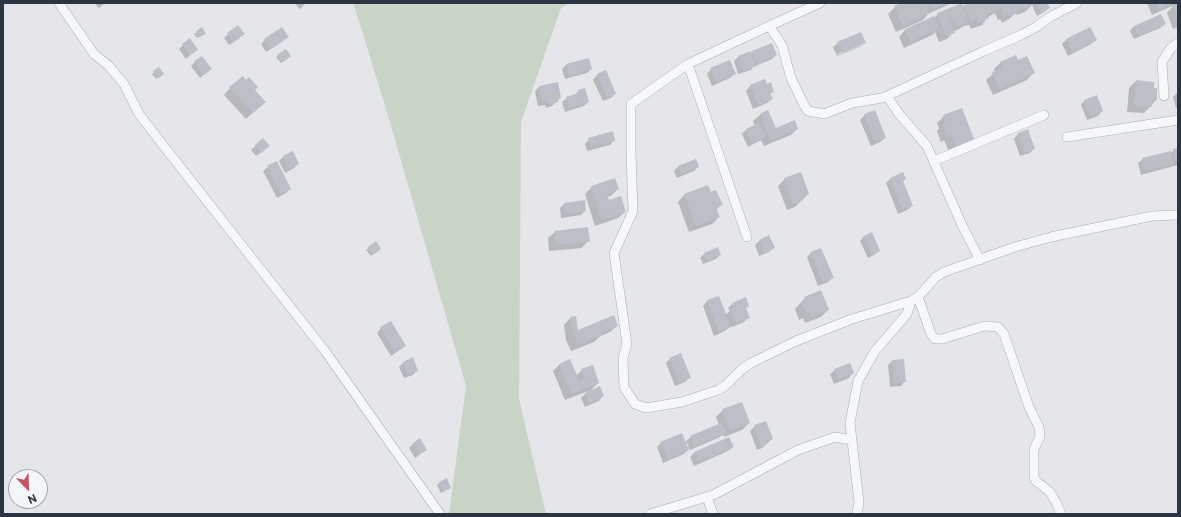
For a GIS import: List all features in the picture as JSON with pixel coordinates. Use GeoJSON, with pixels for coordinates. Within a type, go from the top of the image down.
{"type":"FeatureCollection","features":[{"type":"Feature","properties":{"kind":"street"},"geometry":{"type":"LineString","coordinates":[[59,3],[94,54],[108,65],[124,84],[139,114],[325,352],[440,514]]}},
{"type":"Feature","properties":{"kind":"street"},"geometry":{"type":"LineString","coordinates":[[820,3],[688,64],[631,104],[633,211],[614,253],[627,344],[623,358],[624,387],[635,404],[646,408],[682,402],[726,386],[741,370],[751,363],[796,341],[852,319],[914,299]]}},
{"type":"Feature","properties":{"kind":"street"},"geometry":{"type":"LineString","coordinates":[[770,26],[782,45],[791,78],[808,111],[824,114],[852,103],[887,96],[984,50],[1021,35],[1050,17],[1077,3]]}},
{"type":"Feature","properties":{"kind":"street"},"geometry":{"type":"LineString","coordinates":[[1164,96],[1162,62],[1171,48],[1178,43]]}},
{"type":"Feature","properties":{"kind":"street"},"geometry":{"type":"LineString","coordinates":[[688,64],[747,237]]}},
{"type":"Feature","properties":{"kind":"street"},"geometry":{"type":"LineString","coordinates":[[887,96],[898,114],[927,146],[962,225],[980,260]]}},
{"type":"Feature","properties":{"kind":"street"},"geometry":{"type":"LineString","coordinates":[[934,160],[1044,115]]}},
{"type":"Feature","properties":{"kind":"street"},"geometry":{"type":"LineString","coordinates":[[1067,137],[1178,120]]}},
{"type":"Feature","properties":{"kind":"street"},"geometry":{"type":"LineString","coordinates":[[857,514],[858,502],[850,423],[858,381],[876,351],[907,314],[914,299],[936,278],[944,272],[1015,247],[1051,237],[1152,216],[1178,215]]}},
{"type":"Feature","properties":{"kind":"street"},"geometry":{"type":"LineString","coordinates":[[914,299],[931,334],[935,339],[942,339],[967,330],[984,326],[998,327],[1004,334],[1029,407],[1039,427],[1040,436],[1034,449],[1034,476],[1036,481],[1050,492],[1057,504],[1060,514]]}},
{"type":"Feature","properties":{"kind":"street"},"geometry":{"type":"LineString","coordinates":[[650,514],[713,495],[798,450],[835,437],[852,440]]}},
{"type":"Feature","properties":{"kind":"street"},"geometry":{"type":"LineString","coordinates":[[707,497],[713,514]]}},
{"type":"Feature","properties":{"kind":"shaded area"},"geometry":{"type":"Polygon","coordinates":[[[352,3],[570,3],[561,8],[521,122],[519,399],[546,514],[449,514],[466,386],[390,122],[354,5],[352,3]]]}},
{"type":"Feature","properties":{"kind":"building"},"geometry":{"type":"Polygon","coordinates":[[[901,3],[926,3],[930,13],[903,26],[894,6],[901,3]]]}},
{"type":"Feature","properties":{"kind":"building"},"geometry":{"type":"Polygon","coordinates":[[[930,3],[947,3],[933,9],[930,3]]]}},
{"type":"Feature","properties":{"kind":"building"},"geometry":{"type":"Polygon","coordinates":[[[962,3],[969,22],[958,26],[955,19],[950,21],[955,33],[946,36],[937,13],[962,3]]]}},
{"type":"Feature","properties":{"kind":"building"},"geometry":{"type":"Polygon","coordinates":[[[964,3],[998,3],[1000,9],[988,14],[989,18],[978,23],[976,19],[971,21],[964,3]]]}},
{"type":"Feature","properties":{"kind":"building"},"geometry":{"type":"Polygon","coordinates":[[[1000,3],[1032,3],[1033,5],[1024,9],[1023,6],[1016,10],[1017,13],[1009,17],[1007,13],[1004,14],[1000,3]]]}},
{"type":"Feature","properties":{"kind":"building"},"geometry":{"type":"Polygon","coordinates":[[[1037,3],[1047,3],[1050,8],[1041,12],[1037,3]]]}},
{"type":"Feature","properties":{"kind":"building"},"geometry":{"type":"Polygon","coordinates":[[[1157,3],[1173,3],[1159,9],[1157,3]]]}},
{"type":"Feature","properties":{"kind":"building"},"geometry":{"type":"Polygon","coordinates":[[[1178,4],[1178,18],[1173,6],[1178,4]]]}},
{"type":"Feature","properties":{"kind":"building"},"geometry":{"type":"Polygon","coordinates":[[[1161,14],[1166,24],[1138,36],[1134,26],[1161,14]]]}},
{"type":"Feature","properties":{"kind":"building"},"geometry":{"type":"Polygon","coordinates":[[[934,16],[940,28],[910,42],[905,29],[934,16]]]}},
{"type":"Feature","properties":{"kind":"building"},"geometry":{"type":"Polygon","coordinates":[[[238,25],[245,34],[234,42],[227,33],[238,25]]]}},
{"type":"Feature","properties":{"kind":"building"},"geometry":{"type":"Polygon","coordinates":[[[202,27],[206,34],[199,37],[196,31],[202,27]]]}},
{"type":"Feature","properties":{"kind":"building"},"geometry":{"type":"Polygon","coordinates":[[[282,27],[289,37],[271,49],[264,39],[282,27]]]}},
{"type":"Feature","properties":{"kind":"building"},"geometry":{"type":"Polygon","coordinates":[[[1090,27],[1097,40],[1072,52],[1066,39],[1090,27]]]}},
{"type":"Feature","properties":{"kind":"building"},"geometry":{"type":"Polygon","coordinates":[[[861,32],[866,43],[842,53],[837,42],[861,32]]]}},
{"type":"Feature","properties":{"kind":"building"},"geometry":{"type":"Polygon","coordinates":[[[190,38],[198,50],[190,55],[182,44],[190,38]]]}},
{"type":"Feature","properties":{"kind":"building"},"geometry":{"type":"Polygon","coordinates":[[[772,43],[777,55],[758,64],[752,51],[772,43]]]}},
{"type":"Feature","properties":{"kind":"building"},"geometry":{"type":"Polygon","coordinates":[[[286,49],[291,56],[283,62],[277,55],[286,49]]]}},
{"type":"Feature","properties":{"kind":"building"},"geometry":{"type":"Polygon","coordinates":[[[751,51],[756,66],[743,71],[738,56],[751,51]]]}},
{"type":"Feature","properties":{"kind":"building"},"geometry":{"type":"Polygon","coordinates":[[[1016,55],[1018,60],[1027,56],[1035,73],[1000,89],[992,72],[1003,67],[1000,62],[1016,55]]]}},
{"type":"Feature","properties":{"kind":"building"},"geometry":{"type":"Polygon","coordinates":[[[202,56],[212,69],[204,75],[194,61],[202,56]]]}},
{"type":"Feature","properties":{"kind":"building"},"geometry":{"type":"Polygon","coordinates":[[[589,58],[592,69],[569,76],[566,64],[589,58]]]}},
{"type":"Feature","properties":{"kind":"building"},"geometry":{"type":"Polygon","coordinates":[[[730,60],[736,74],[717,82],[710,68],[730,60]]]}},
{"type":"Feature","properties":{"kind":"building"},"geometry":{"type":"Polygon","coordinates":[[[159,67],[164,74],[159,78],[153,71],[159,67]]]}},
{"type":"Feature","properties":{"kind":"building"},"geometry":{"type":"Polygon","coordinates":[[[606,70],[616,94],[607,98],[597,74],[606,70]]]}},
{"type":"Feature","properties":{"kind":"building"},"geometry":{"type":"Polygon","coordinates":[[[243,76],[246,80],[249,77],[258,87],[255,90],[266,102],[253,113],[229,87],[243,76]]]}},
{"type":"Feature","properties":{"kind":"building"},"geometry":{"type":"Polygon","coordinates":[[[765,79],[767,84],[771,82],[774,92],[770,93],[773,99],[758,105],[750,85],[765,79]]]}},
{"type":"Feature","properties":{"kind":"building"},"geometry":{"type":"Polygon","coordinates":[[[1136,80],[1154,82],[1154,88],[1157,88],[1157,100],[1153,100],[1152,107],[1134,106],[1136,80]]]}},
{"type":"Feature","properties":{"kind":"building"},"geometry":{"type":"Polygon","coordinates":[[[558,82],[561,98],[557,99],[558,102],[550,104],[549,101],[542,102],[539,86],[558,82]]]}},
{"type":"Feature","properties":{"kind":"building"},"geometry":{"type":"Polygon","coordinates":[[[585,88],[589,102],[569,108],[566,97],[579,93],[578,90],[585,88]]]}},
{"type":"Feature","properties":{"kind":"building"},"geometry":{"type":"Polygon","coordinates":[[[1097,95],[1103,111],[1091,116],[1084,100],[1097,95]]]}},
{"type":"Feature","properties":{"kind":"building"},"geometry":{"type":"Polygon","coordinates":[[[962,108],[974,139],[955,146],[951,134],[947,136],[943,124],[946,122],[943,115],[962,108]]]}},
{"type":"Feature","properties":{"kind":"building"},"geometry":{"type":"Polygon","coordinates":[[[768,110],[776,128],[795,120],[798,129],[771,140],[760,114],[768,110]]]}},
{"type":"Feature","properties":{"kind":"building"},"geometry":{"type":"Polygon","coordinates":[[[875,110],[886,138],[875,142],[864,114],[875,110]]]}},
{"type":"Feature","properties":{"kind":"building"},"geometry":{"type":"Polygon","coordinates":[[[759,123],[765,137],[752,143],[746,129],[759,123]]]}},
{"type":"Feature","properties":{"kind":"building"},"geometry":{"type":"Polygon","coordinates":[[[1028,129],[1035,149],[1025,153],[1018,133],[1028,129]]]}},
{"type":"Feature","properties":{"kind":"building"},"geometry":{"type":"Polygon","coordinates":[[[613,131],[615,141],[591,147],[588,138],[613,131]]]}},
{"type":"Feature","properties":{"kind":"building"},"geometry":{"type":"Polygon","coordinates":[[[263,138],[270,146],[261,153],[255,145],[263,138]]]}},
{"type":"Feature","properties":{"kind":"building"},"geometry":{"type":"Polygon","coordinates":[[[1178,148],[1178,160],[1176,161],[1173,149],[1178,148]]]}},
{"type":"Feature","properties":{"kind":"building"},"geometry":{"type":"Polygon","coordinates":[[[293,151],[299,164],[289,169],[283,156],[293,151]]]}},
{"type":"Feature","properties":{"kind":"building"},"geometry":{"type":"Polygon","coordinates":[[[1171,151],[1174,164],[1145,171],[1142,158],[1171,151]]]}},
{"type":"Feature","properties":{"kind":"building"},"geometry":{"type":"Polygon","coordinates":[[[696,159],[699,167],[681,174],[678,166],[696,159]]]}},
{"type":"Feature","properties":{"kind":"building"},"geometry":{"type":"Polygon","coordinates":[[[277,161],[291,189],[281,194],[267,166],[277,161]]]}},
{"type":"Feature","properties":{"kind":"building"},"geometry":{"type":"Polygon","coordinates":[[[801,172],[809,194],[802,196],[803,200],[793,204],[784,178],[801,172]]]}},
{"type":"Feature","properties":{"kind":"building"},"geometry":{"type":"Polygon","coordinates":[[[903,172],[906,179],[903,181],[913,206],[902,210],[890,178],[903,172]]]}},
{"type":"Feature","properties":{"kind":"building"},"geometry":{"type":"Polygon","coordinates":[[[615,178],[619,189],[607,194],[609,200],[621,196],[626,212],[602,220],[591,186],[615,178]]]}},
{"type":"Feature","properties":{"kind":"building"},"geometry":{"type":"Polygon","coordinates":[[[708,185],[711,192],[716,190],[723,205],[716,208],[720,217],[696,226],[684,194],[708,185]]]}},
{"type":"Feature","properties":{"kind":"building"},"geometry":{"type":"Polygon","coordinates":[[[585,200],[586,211],[565,214],[564,203],[585,200]]]}},
{"type":"Feature","properties":{"kind":"building"},"geometry":{"type":"Polygon","coordinates":[[[588,227],[590,242],[556,245],[554,231],[588,227]]]}},
{"type":"Feature","properties":{"kind":"building"},"geometry":{"type":"Polygon","coordinates":[[[872,232],[880,251],[872,255],[864,236],[872,232]]]}},
{"type":"Feature","properties":{"kind":"building"},"geometry":{"type":"Polygon","coordinates":[[[769,235],[775,248],[764,253],[759,240],[769,235]]]}},
{"type":"Feature","properties":{"kind":"building"},"geometry":{"type":"Polygon","coordinates":[[[376,241],[381,249],[373,255],[368,247],[376,241]]]}},
{"type":"Feature","properties":{"kind":"building"},"geometry":{"type":"Polygon","coordinates":[[[718,247],[721,255],[707,261],[704,253],[718,247]]]}},
{"type":"Feature","properties":{"kind":"building"},"geometry":{"type":"Polygon","coordinates":[[[821,248],[834,278],[823,282],[810,252],[821,248]]]}},
{"type":"Feature","properties":{"kind":"building"},"geometry":{"type":"Polygon","coordinates":[[[821,290],[829,310],[812,317],[810,312],[806,314],[801,302],[805,300],[804,297],[821,290]]]}},
{"type":"Feature","properties":{"kind":"building"},"geometry":{"type":"Polygon","coordinates":[[[719,296],[731,327],[719,332],[707,300],[719,296]]]}},
{"type":"Feature","properties":{"kind":"building"},"geometry":{"type":"Polygon","coordinates":[[[746,297],[749,306],[746,308],[750,318],[736,323],[730,309],[734,308],[732,303],[746,297]]]}},
{"type":"Feature","properties":{"kind":"building"},"geometry":{"type":"Polygon","coordinates":[[[614,315],[618,326],[601,333],[602,335],[578,345],[573,333],[570,317],[576,316],[578,330],[614,315]]]}},
{"type":"Feature","properties":{"kind":"building"},"geometry":{"type":"Polygon","coordinates":[[[391,321],[406,346],[395,353],[380,327],[391,321]]]}},
{"type":"Feature","properties":{"kind":"building"},"geometry":{"type":"Polygon","coordinates":[[[681,353],[691,378],[679,382],[669,358],[681,353]]]}},
{"type":"Feature","properties":{"kind":"building"},"geometry":{"type":"Polygon","coordinates":[[[413,357],[418,371],[408,375],[403,362],[413,357]]]}},
{"type":"Feature","properties":{"kind":"building"},"geometry":{"type":"Polygon","coordinates":[[[570,359],[579,380],[585,378],[581,369],[593,365],[599,383],[571,394],[559,364],[570,359]]]}},
{"type":"Feature","properties":{"kind":"building"},"geometry":{"type":"Polygon","coordinates":[[[904,359],[906,382],[894,383],[892,360],[904,359]]]}},
{"type":"Feature","properties":{"kind":"building"},"geometry":{"type":"Polygon","coordinates":[[[850,363],[854,373],[839,380],[834,369],[850,363]]]}},
{"type":"Feature","properties":{"kind":"building"},"geometry":{"type":"Polygon","coordinates":[[[600,386],[604,396],[589,403],[585,393],[600,386]]]}},
{"type":"Feature","properties":{"kind":"building"},"geometry":{"type":"Polygon","coordinates":[[[742,402],[750,423],[730,431],[722,409],[742,402]]]}},
{"type":"Feature","properties":{"kind":"building"},"geometry":{"type":"Polygon","coordinates":[[[766,421],[773,439],[766,441],[767,444],[761,446],[754,425],[766,421]]]}},
{"type":"Feature","properties":{"kind":"building"},"geometry":{"type":"Polygon","coordinates":[[[721,423],[726,433],[694,446],[690,436],[721,423]]]}},
{"type":"Feature","properties":{"kind":"building"},"geometry":{"type":"Polygon","coordinates":[[[682,433],[689,450],[668,459],[660,442],[682,433]]]}},
{"type":"Feature","properties":{"kind":"building"},"geometry":{"type":"Polygon","coordinates":[[[729,437],[734,447],[698,462],[694,452],[729,437]]]}},
{"type":"Feature","properties":{"kind":"building"},"geometry":{"type":"Polygon","coordinates":[[[420,438],[427,450],[420,454],[413,443],[420,438]]]}},
{"type":"Feature","properties":{"kind":"building"},"geometry":{"type":"Polygon","coordinates":[[[447,478],[451,488],[443,492],[439,482],[447,478]]]}}]}
